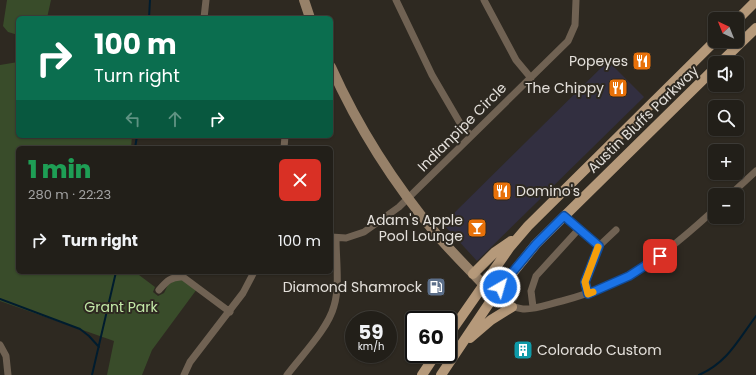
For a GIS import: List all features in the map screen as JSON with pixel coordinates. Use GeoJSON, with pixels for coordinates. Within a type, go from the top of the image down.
{"type":"FeatureCollection","features":[{"type":"Feature","properties":{"kind":"main road"},"geometry":{"type":"LineString","coordinates":[[744,13],[756,1]]}},
{"type":"Feature","properties":{"kind":"main road"},"geometry":{"type":"LineString","coordinates":[[727,56],[756,28]]}},
{"type":"Feature","properties":{"kind":"main road","name":"Austin Bluffs Parkway"},"geometry":{"type":"LineString","coordinates":[[457,323],[518,238],[639,114],[708,48]]}},
{"type":"Feature","properties":{"kind":"main road","name":"Austin Bluffs Parkway"},"geometry":{"type":"LineString","coordinates":[[441,375],[494,296],[536,244],[708,75]]}},
{"type":"Feature","properties":{"kind":"main road"},"geometry":{"type":"LineString","coordinates":[[473,274],[495,252],[518,238]]}},
{"type":"Feature","properties":{"kind":"main road"},"geometry":{"type":"LineString","coordinates":[[458,349],[491,320],[512,307]]}},
{"type":"Feature","properties":{"kind":"main road"},"geometry":{"type":"LineString","coordinates":[[422,375],[430,363]]}},
{"type":"Feature","properties":{"kind":"street"},"geometry":{"type":"LineString","coordinates":[[204,16],[206,0]]}},
{"type":"Feature","properties":{"kind":"street"},"geometry":{"type":"LineString","coordinates":[[304,0],[309,16]]}},
{"type":"Feature","properties":{"kind":"street"},"geometry":{"type":"LineString","coordinates":[[396,0],[432,75],[460,123],[471,136]]}},
{"type":"Feature","properties":{"kind":"street"},"geometry":{"type":"LineString","coordinates":[[484,0],[516,60],[531,78]]}},
{"type":"Feature","properties":{"kind":"street","name":"Indianpipe Circle"},"geometry":{"type":"LineString","coordinates":[[334,238],[346,238],[369,229],[409,198],[559,51],[573,32],[577,16],[576,0]]}},
{"type":"Feature","properties":{"kind":"street"},"geometry":{"type":"LineString","coordinates":[[333,74],[369,139],[409,198],[437,235],[494,296],[512,307],[520,309],[533,307],[588,294],[615,284],[654,261],[676,244],[708,215]]}},
{"type":"Feature","properties":{"kind":"street"},"geometry":{"type":"LineString","coordinates":[[738,188],[756,171]]}},
{"type":"Feature","properties":{"kind":"street"},"geometry":{"type":"LineString","coordinates":[[564,216],[578,230],[599,246]]}},
{"type":"Feature","properties":{"kind":"street"},"geometry":{"type":"LineString","coordinates":[[533,307],[532,291],[536,276],[578,230]]}},
{"type":"Feature","properties":{"kind":"street"},"geometry":{"type":"LineString","coordinates":[[588,294],[585,282],[599,246],[616,230]]}},
{"type":"Feature","properties":{"kind":"street"},"geometry":{"type":"LineString","coordinates":[[287,375],[323,328],[334,307],[336,294],[334,238]]}},
{"type":"Feature","properties":{"kind":"street"},"geometry":{"type":"LineString","coordinates":[[184,375],[190,362],[230,312],[250,283],[253,274]]}},
{"type":"Feature","properties":{"kind":"street"},"geometry":{"type":"LineString","coordinates":[[159,290],[170,279],[177,276],[183,277],[230,312]]}},
{"type":"Feature","properties":{"kind":"street"},"geometry":{"type":"LineString","coordinates":[[0,345],[6,356],[8,375]]}},
{"type":"Feature","properties":{"kind":"shaded area"},"geometry":{"type":"Polygon","coordinates":[[[608,61],[644,97],[477,261],[443,224],[608,61]]]}},
{"type":"Feature","properties":{"kind":"green space"},"geometry":{"type":"Polygon","coordinates":[[[7,0],[51,0],[47,16],[16,16],[16,34],[8,32],[3,26],[7,0]]]}},
{"type":"Feature","properties":{"kind":"green space","name":"Grant Park"},"geometry":{"type":"Polygon","coordinates":[[[16,62],[16,138],[132,138],[131,146],[16,146],[16,274],[138,274],[155,287],[153,292],[158,296],[164,293],[168,285],[177,279],[186,281],[197,289],[152,350],[142,375],[107,375],[114,341],[0,301],[0,65],[16,62]]]}},
{"type":"Feature","properties":{"kind":"waterway"},"geometry":{"type":"LineString","coordinates":[[149,16],[150,0]]}},
{"type":"Feature","properties":{"kind":"waterway"},"geometry":{"type":"LineString","coordinates":[[135,146],[137,138]]}},
{"type":"Feature","properties":{"kind":"waterway"},"geometry":{"type":"LineString","coordinates":[[92,375],[116,274]]}},
{"type":"Feature","properties":{"kind":"waterway"},"geometry":{"type":"LineString","coordinates":[[0,299],[80,329],[99,347]]}},
{"type":"Feature","properties":{"kind":"waterway"},"geometry":{"type":"LineString","coordinates":[[699,375],[718,364],[732,350],[756,316]]}},
{"type":"Feature","properties":{"kind":"slow traffic"},"geometry":{"type":"LineString","coordinates":[[593,292],[588,294],[585,282],[598,247]]}},
{"type":"Feature","properties":{"kind":"place","name":"Popeyes"},"geometry":{"type":"Point","coordinates":[642,61]}},
{"type":"Feature","properties":{"kind":"place","name":"The Chippy"},"geometry":{"type":"Point","coordinates":[618,88]}},
{"type":"Feature","properties":{"kind":"place","name":"Domino's"},"geometry":{"type":"Point","coordinates":[502,191]}},
{"type":"Feature","properties":{"kind":"place","name":"Adam's Apple Pool Lounge"},"geometry":{"type":"Point","coordinates":[477,228]}},
{"type":"Feature","properties":{"kind":"place","name":"Diamond Shamrock"},"geometry":{"type":"Point","coordinates":[436,287]}},
{"type":"Feature","properties":{"kind":"place","name":"Colorado Custom"},"geometry":{"type":"Point","coordinates":[523,350]}},
{"type":"Feature","properties":{"kind":"route"},"geometry":{"type":"LineString","coordinates":[[500,287],[536,244],[564,216],[578,230],[599,246],[585,282],[588,294],[615,284],[642,270],[660,256]]}}]}
